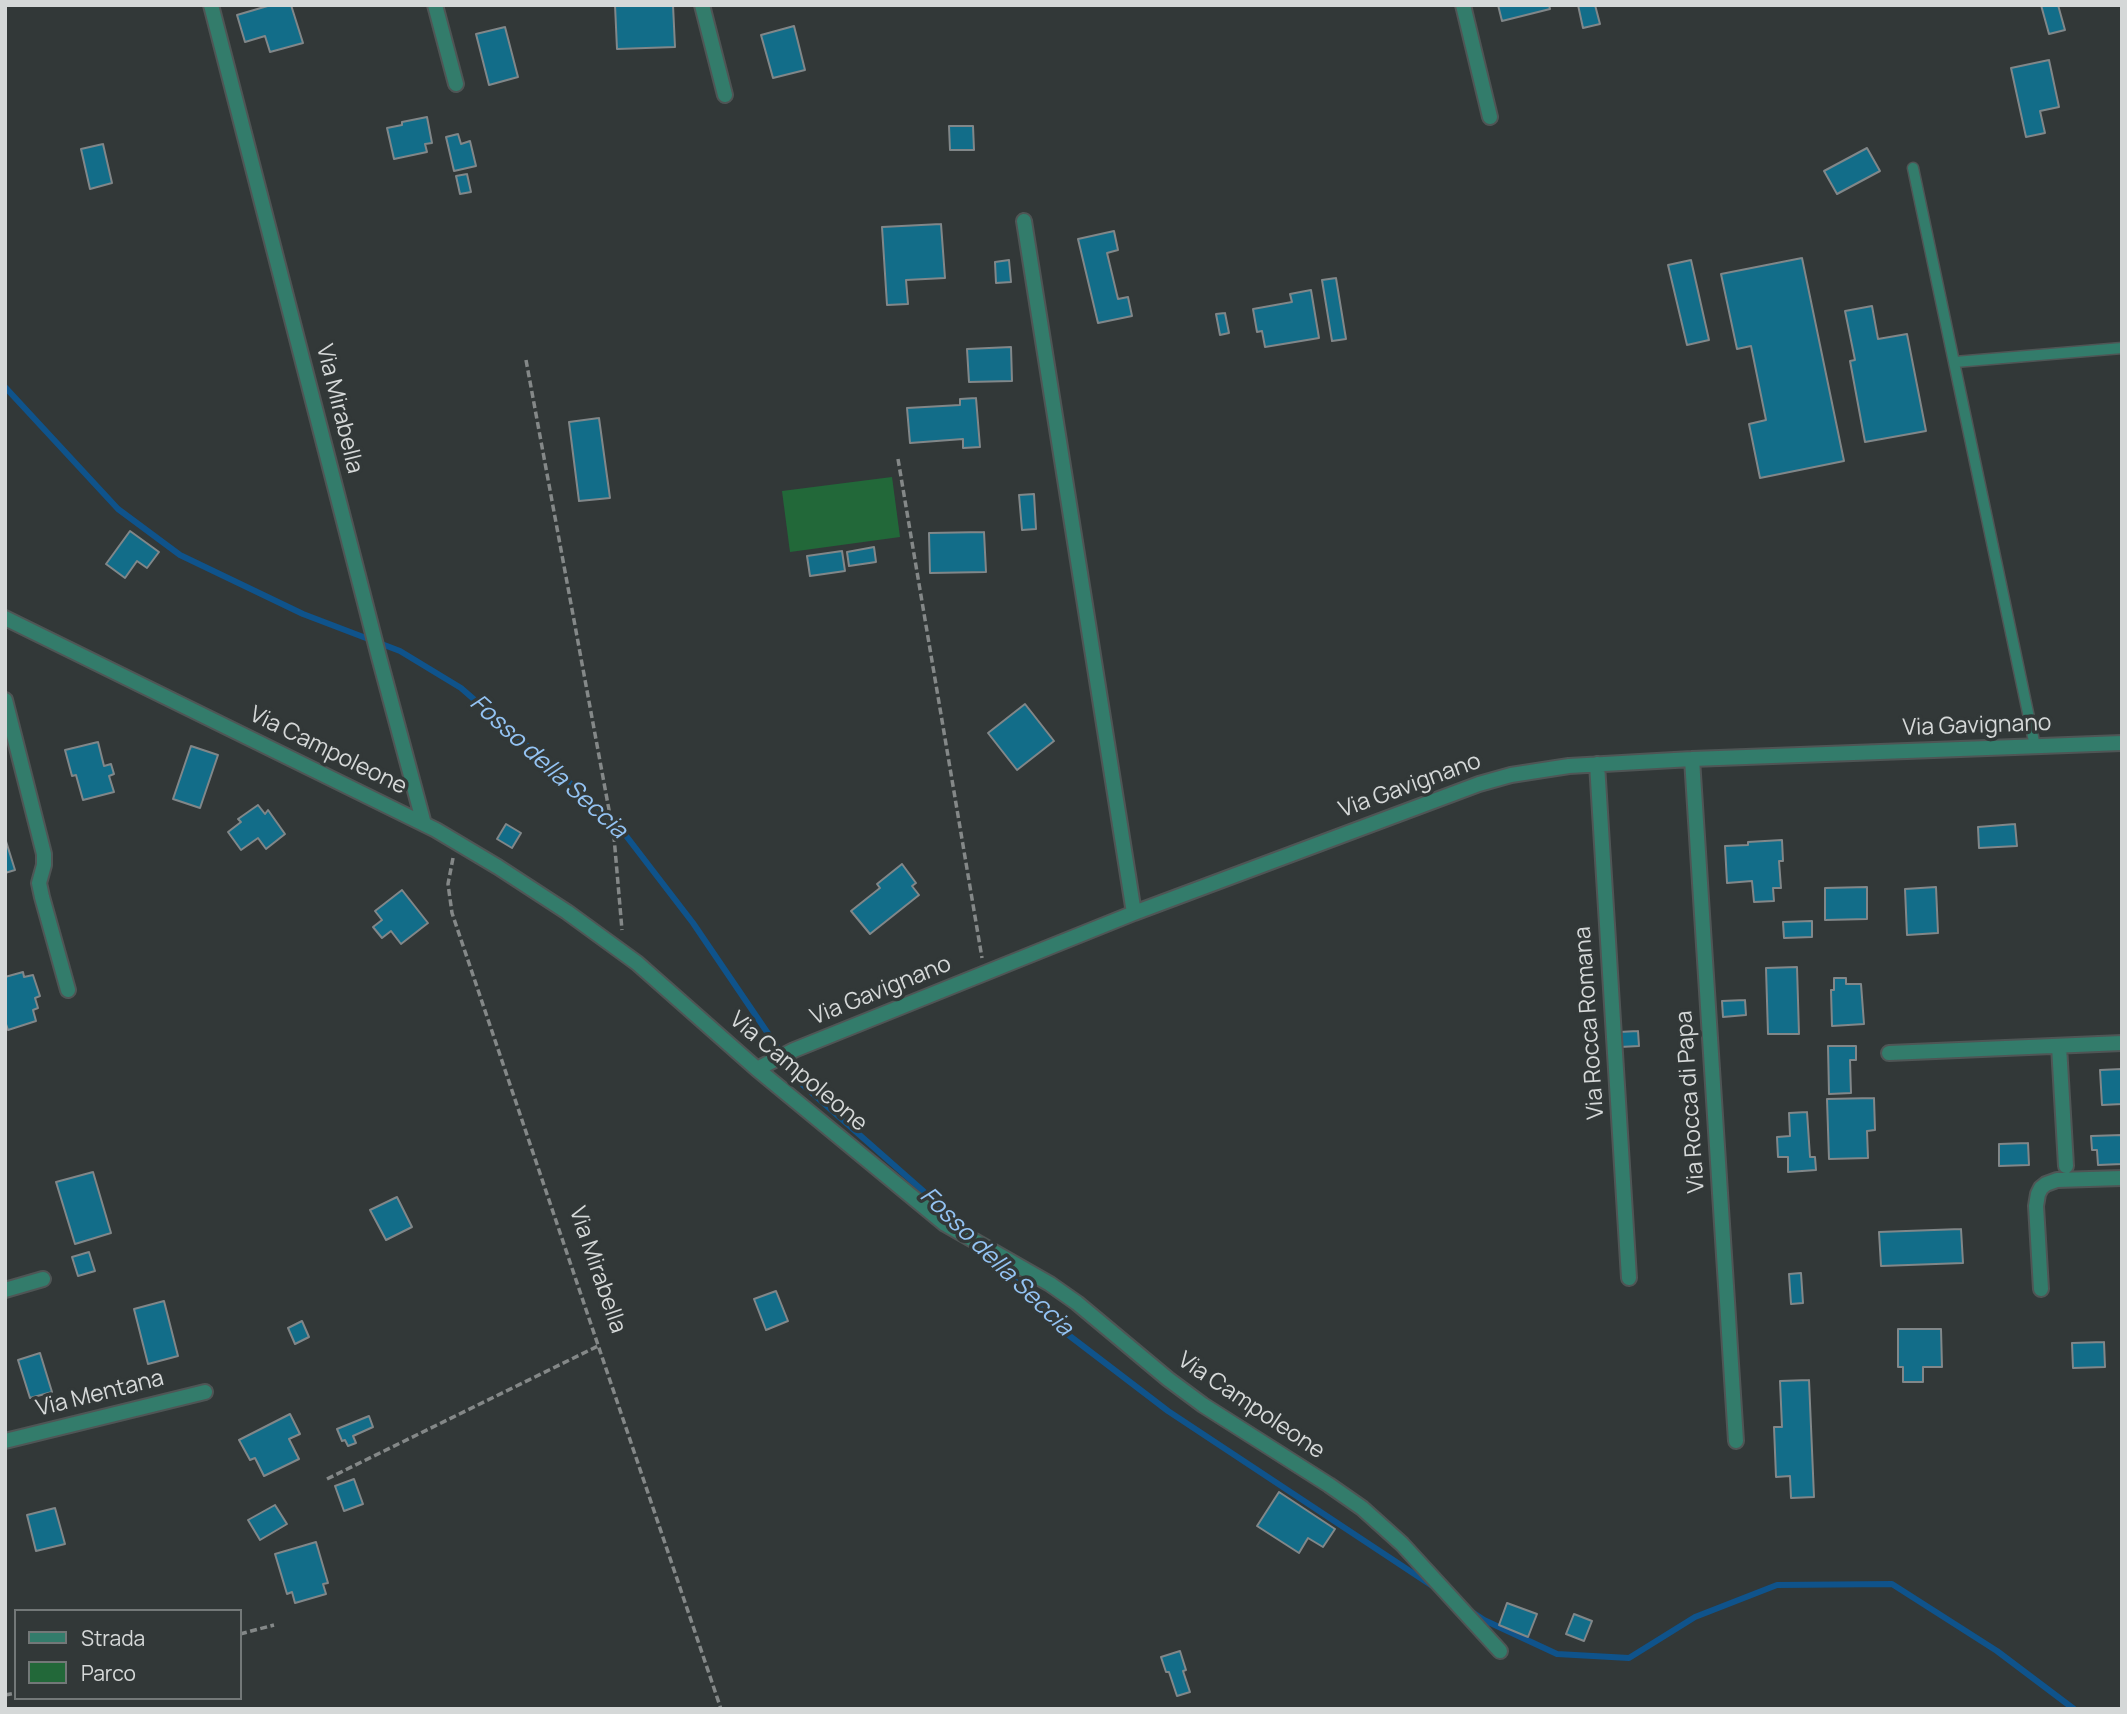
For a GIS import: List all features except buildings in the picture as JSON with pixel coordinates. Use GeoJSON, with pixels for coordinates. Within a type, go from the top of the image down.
{"type":"FeatureCollection","features":[{"type":"Feature","properties":{"kind":"street","name":"Via Mirabella"},"geometry":{"type":"LineString","coordinates":[[211,5],[379,657],[425,824]]}},
{"type":"Feature","properties":{"kind":"street"},"geometry":{"type":"LineString","coordinates":[[435,5],[456,84]]}},
{"type":"Feature","properties":{"kind":"street"},"geometry":{"type":"LineString","coordinates":[[702,5],[725,95]]}},
{"type":"Feature","properties":{"kind":"street"},"geometry":{"type":"LineString","coordinates":[[1463,5],[1490,117]]}},
{"type":"Feature","properties":{"kind":"street"},"geometry":{"type":"LineString","coordinates":[[1024,221],[1134,914]]}},
{"type":"Feature","properties":{"kind":"street","name":"Via Campoleone"},"geometry":{"type":"LineString","coordinates":[[5,618],[425,824],[567,912],[624,953],[757,1069],[930,1213],[964,1237],[1041,1278],[1077,1303],[1160,1373],[1203,1405],[1362,1508],[1396,1538],[1500,1651]]}},
{"type":"Feature","properties":{"kind":"street"},"geometry":{"type":"LineString","coordinates":[[5,700],[44,854],[39,883],[41,897],[68,990]]}},
{"type":"Feature","properties":{"kind":"street","name":"Via Gavignano"},"geometry":{"type":"LineString","coordinates":[[757,1069],[794,1050],[1134,914],[1479,784],[1528,771],[1692,759],[2122,743]]}},
{"type":"Feature","properties":{"kind":"street","name":"Via Rocca di Papa"},"geometry":{"type":"LineString","coordinates":[[1692,759],[1736,1441]]}},
{"type":"Feature","properties":{"kind":"street","name":"Via Rocca Romana"},"geometry":{"type":"LineString","coordinates":[[1597,764],[1629,1278]]}},
{"type":"Feature","properties":{"kind":"street"},"geometry":{"type":"LineString","coordinates":[[1889,1053],[2122,1043]]}},
{"type":"Feature","properties":{"kind":"street"},"geometry":{"type":"LineString","coordinates":[[2059,1046],[2066,1166]]}},
{"type":"Feature","properties":{"kind":"street"},"geometry":{"type":"LineString","coordinates":[[2041,1289],[2036,1206],[2041,1188],[2057,1180],[2122,1178]]}},
{"type":"Feature","properties":{"kind":"street"},"geometry":{"type":"LineString","coordinates":[[5,1290],[43,1279]]}},
{"type":"Feature","properties":{"kind":"street","name":"Via Mentana"},"geometry":{"type":"LineString","coordinates":[[5,1441],[205,1392]]}},
{"type":"Feature","properties":{"kind":"lane"},"geometry":{"type":"LineString","coordinates":[[1913,168],[2035,746]]}},
{"type":"Feature","properties":{"kind":"lane"},"geometry":{"type":"LineString","coordinates":[[1955,362],[2122,348]]}},
{"type":"Feature","properties":{"kind":"path"},"geometry":{"type":"LineString","coordinates":[[526,360],[614,837],[624,953]]}},
{"type":"Feature","properties":{"kind":"path"},"geometry":{"type":"LineString","coordinates":[[898,460],[984,974]]}},
{"type":"Feature","properties":{"kind":"path","name":"Via Mirabella"},"geometry":{"type":"LineString","coordinates":[[461,844],[449,875],[448,894],[452,913],[721,1709]]}},
{"type":"Feature","properties":{"kind":"path"},"geometry":{"type":"LineString","coordinates":[[327,1479],[598,1346]]}},
{"type":"Feature","properties":{"kind":"path"},"geometry":{"type":"LineString","coordinates":[[242,1633],[274,1625]]}},
{"type":"Feature","properties":{"kind":"green space"},"geometry":{"type":"Polygon","coordinates":[[[892,477],[900,537],[790,552],[782,491],[892,477]]]}},
{"type":"Feature","properties":{"kind":"waterway","name":"Fosso della Seccia"},"geometry":{"type":"LineString","coordinates":[[5,387],[118,509],[180,555],[303,614],[400,651],[461,688],[617,824],[693,923],[803,1085],[972,1234]]}},
{"type":"Feature","properties":{"kind":"waterway","name":"Fosso della Seccia"},"geometry":{"type":"LineString","coordinates":[[993,1257],[1058,1327],[1168,1411],[1434,1587]]}},
{"type":"Feature","properties":{"kind":"waterway","name":"Fosso della Seccia"},"geometry":{"type":"LineString","coordinates":[[1472,1612],[1557,1654],[1629,1658],[1695,1617],[1777,1585],[1892,1584],[1997,1651],[2074,1709]]}}]}
